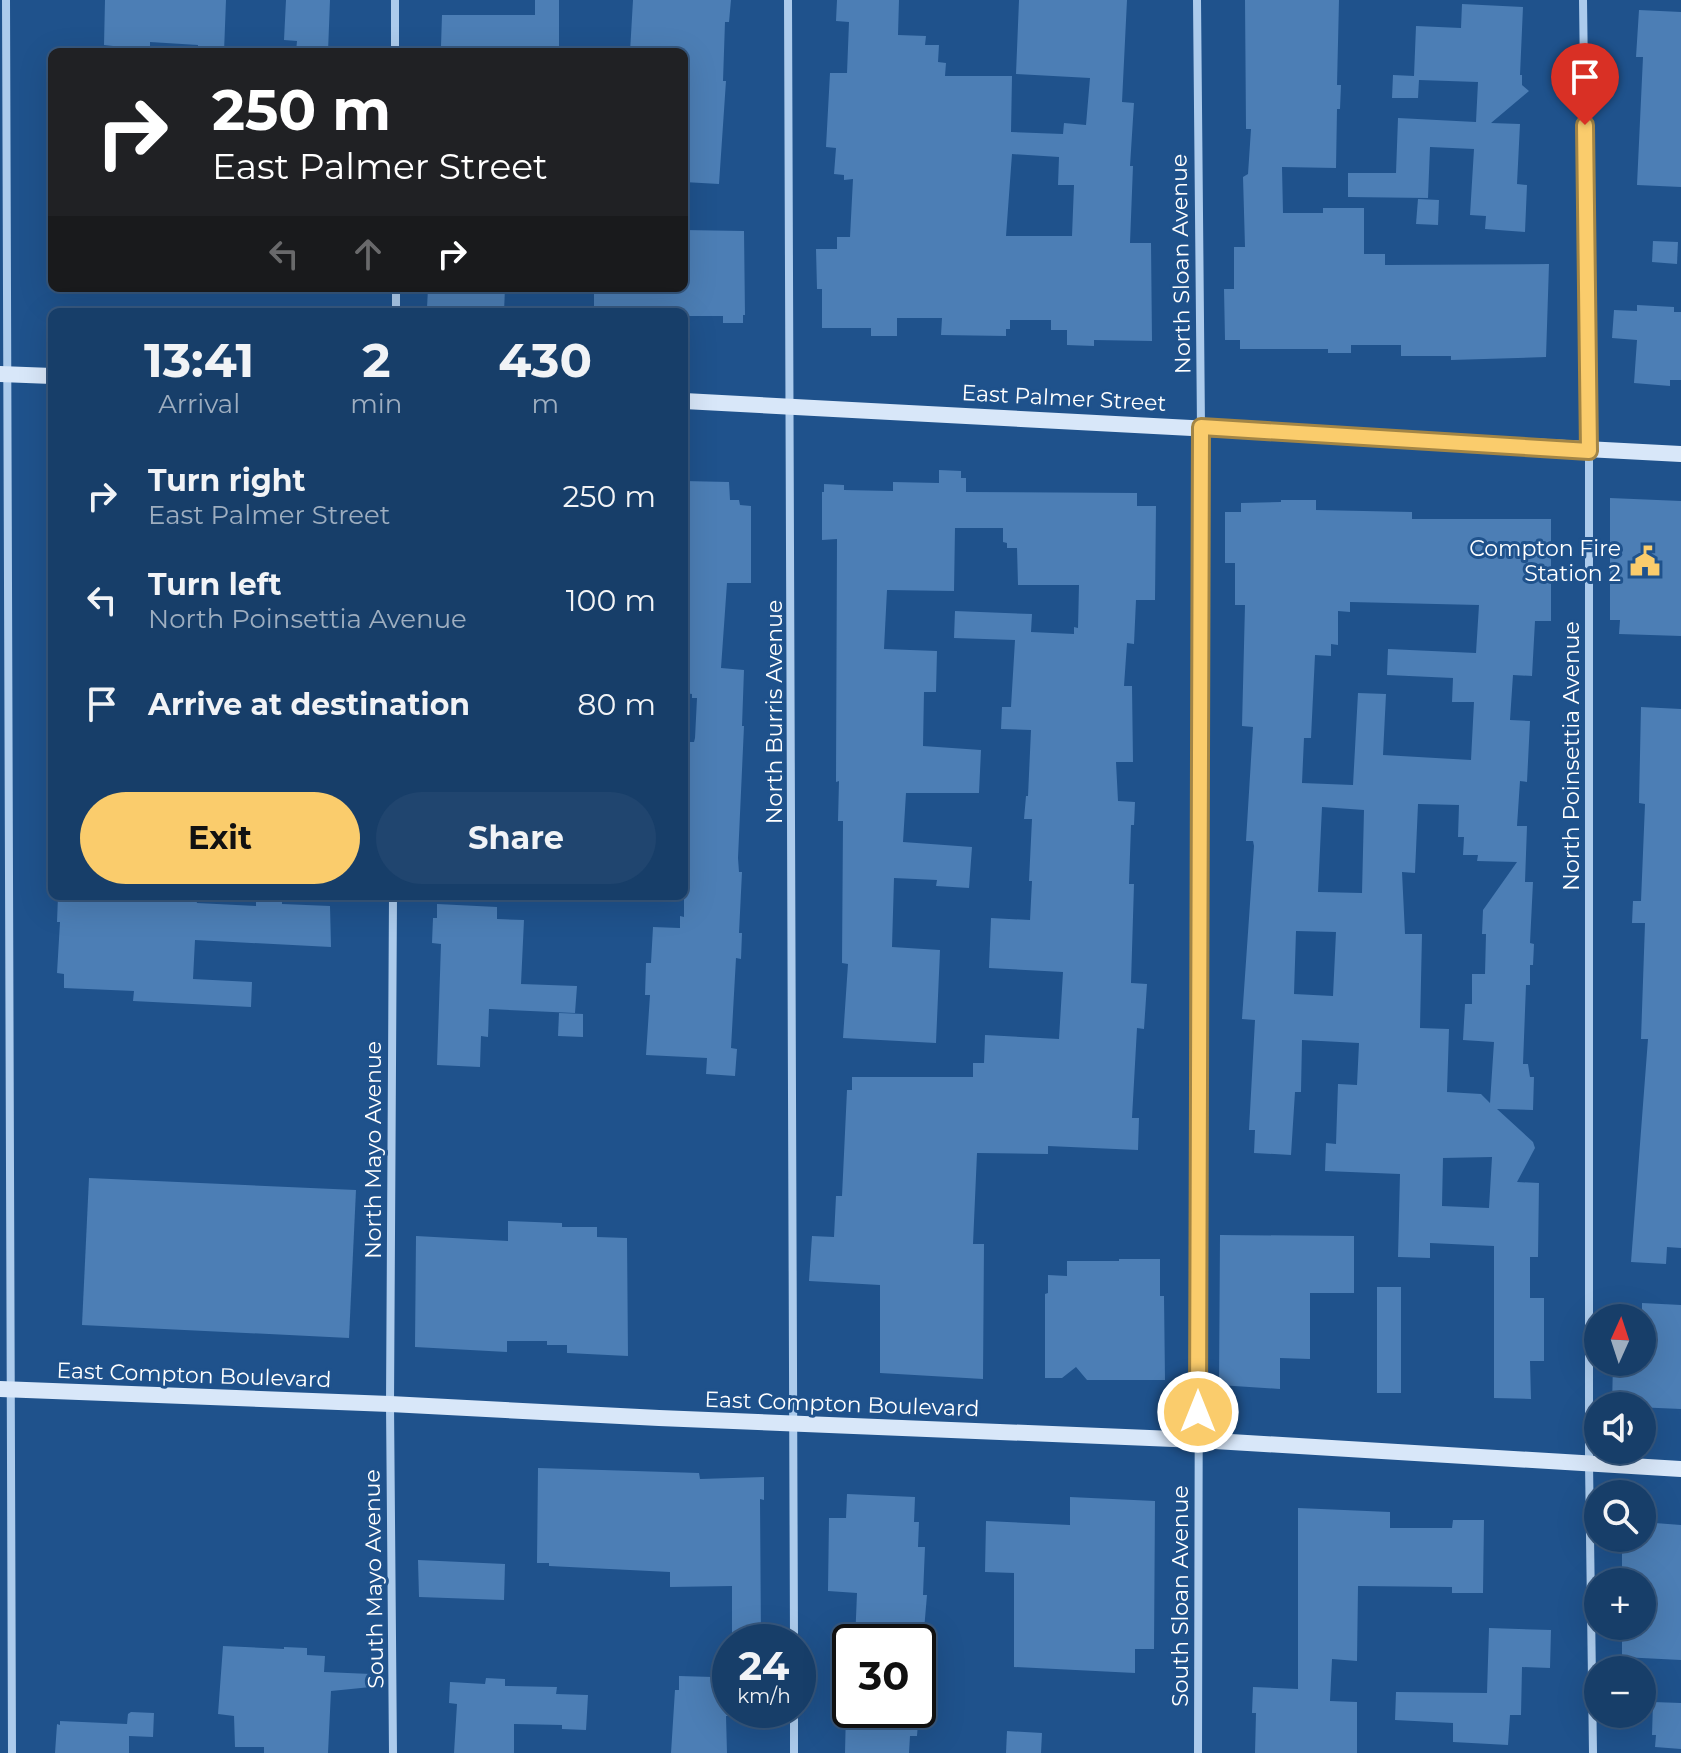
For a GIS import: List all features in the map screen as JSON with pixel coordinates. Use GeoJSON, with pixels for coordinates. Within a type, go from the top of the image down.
{"type":"FeatureCollection","features":[{"type":"Feature","properties":{"kind":"main road"},"geometry":{"type":"LineString","coordinates":[[4,374],[48,376]]}},
{"type":"Feature","properties":{"kind":"main road","name":"East Palmer Street"},"geometry":{"type":"LineString","coordinates":[[688,401],[1681,454]]}},
{"type":"Feature","properties":{"kind":"main road","name":"East Compton Boulevard"},"geometry":{"type":"LineString","coordinates":[[6,1390],[1198,1440],[1584,1463]]}},
{"type":"Feature","properties":{"kind":"main road","name":"East Compton Boulevard"},"geometry":{"type":"LineString","coordinates":[[1604,1464],[1681,1469]]}},
{"type":"Feature","properties":{"kind":"street"},"geometry":{"type":"LineString","coordinates":[[6,0],[6,1390],[12,1753]]}},
{"type":"Feature","properties":{"kind":"street"},"geometry":{"type":"LineString","coordinates":[[395,0],[395,48]]}},
{"type":"Feature","properties":{"kind":"street","name":"North Burris Avenue"},"geometry":{"type":"LineString","coordinates":[[788,0],[794,1624]]}},
{"type":"Feature","properties":{"kind":"street","name":"North Sloan Avenue"},"geometry":{"type":"LineString","coordinates":[[1197,0],[1201,427],[1198,1440]]}},
{"type":"Feature","properties":{"kind":"street","name":"North Poinsettia Avenue"},"geometry":{"type":"LineString","coordinates":[[1583,0],[1589,451],[1589,1392]]}},
{"type":"Feature","properties":{"kind":"street","name":"North Mayo Avenue"},"geometry":{"type":"LineString","coordinates":[[390,1404],[393,900]]}},
{"type":"Feature","properties":{"kind":"street","name":"South Mayo Avenue"},"geometry":{"type":"LineString","coordinates":[[390,1404],[393,1753]]}},
{"type":"Feature","properties":{"kind":"street","name":"South Sloan Avenue"},"geometry":{"type":"LineString","coordinates":[[1198,1440],[1198,1753]]}},
{"type":"Feature","properties":{"kind":"street","name":"North Poinsettia Avenue"},"geometry":{"type":"LineString","coordinates":[[1589,1464],[1593,1753]]}},
{"type":"Feature","properties":{"kind":"street"},"geometry":{"type":"LineString","coordinates":[[794,1728],[794,1753]]}},
{"type":"Feature","properties":{"kind":"building"},"geometry":{"type":"Polygon","coordinates":[[[105,0],[226,0],[224,48],[150,42],[150,48],[113,48],[104,45],[105,0]]]}},
{"type":"Feature","properties":{"kind":"building"},"geometry":{"type":"Polygon","coordinates":[[[286,0],[330,0],[328,48],[296,48],[297,41],[284,40],[286,0]]]}},
{"type":"Feature","properties":{"kind":"building"},"geometry":{"type":"Polygon","coordinates":[[[535,0],[559,0],[559,48],[441,46],[442,15],[535,15],[535,0]]]}},
{"type":"Feature","properties":{"kind":"building"},"geometry":{"type":"Polygon","coordinates":[[[633,0],[731,0],[729,22],[725,22],[723,81],[726,81],[719,184],[688,182],[688,48],[630,48],[633,0]]]}},
{"type":"Feature","properties":{"kind":"building"},"geometry":{"type":"Polygon","coordinates":[[[837,0],[899,0],[898,35],[926,36],[925,45],[939,45],[938,62],[946,63],[945,76],[1012,76],[1011,132],[1063,134],[1064,123],[1086,125],[1090,78],[1016,74],[1019,0],[1127,0],[1122,102],[1134,103],[1130,243],[1151,243],[1152,341],[1094,340],[1094,346],[1067,345],[1067,330],[1051,330],[1051,320],[1010,320],[1006,336],[941,335],[942,318],[897,318],[897,336],[871,336],[871,328],[822,328],[822,289],[817,289],[816,249],[837,249],[837,237],[850,237],[853,179],[844,180],[844,175],[834,174],[836,148],[826,147],[830,73],[847,73],[849,22],[836,21],[837,0]],[[1012,154],[1006,236],[1072,236],[1074,185],[1058,185],[1059,157],[1012,154]]]}},
{"type":"Feature","properties":{"kind":"building"},"geometry":{"type":"Polygon","coordinates":[[[1245,0],[1339,0],[1337,85],[1341,85],[1340,109],[1337,109],[1336,168],[1282,167],[1283,213],[1323,213],[1323,208],[1364,208],[1364,254],[1385,254],[1385,265],[1549,264],[1546,357],[1451,360],[1451,356],[1401,356],[1401,345],[1351,345],[1351,353],[1328,353],[1328,349],[1240,349],[1240,340],[1225,340],[1224,289],[1234,289],[1234,247],[1245,247],[1243,177],[1248,174],[1251,129],[1246,129],[1245,0]]]}},
{"type":"Feature","properties":{"kind":"building"},"geometry":{"type":"Polygon","coordinates":[[[1462,4],[1523,7],[1520,75],[1522,85],[1529,91],[1491,123],[1520,124],[1517,184],[1527,185],[1525,232],[1485,229],[1486,216],[1470,215],[1474,149],[1430,147],[1428,198],[1348,197],[1348,173],[1396,173],[1398,118],[1476,122],[1478,82],[1419,80],[1418,98],[1392,98],[1393,75],[1414,76],[1416,26],[1461,28],[1462,4]]]}},
{"type":"Feature","properties":{"kind":"building"},"geometry":{"type":"Polygon","coordinates":[[[1639,10],[1681,12],[1681,187],[1637,185],[1643,57],[1636,57],[1639,10]]]}},
{"type":"Feature","properties":{"kind":"building"},"geometry":{"type":"Polygon","coordinates":[[[1418,199],[1439,200],[1438,225],[1416,224],[1418,199]]]}},
{"type":"Feature","properties":{"kind":"building"},"geometry":{"type":"Polygon","coordinates":[[[688,230],[744,231],[743,323],[723,323],[723,316],[688,316],[688,308],[594,308],[594,292],[688,292],[688,230]]]}},
{"type":"Feature","properties":{"kind":"building"},"geometry":{"type":"Polygon","coordinates":[[[1653,241],[1678,242],[1677,264],[1652,262],[1653,241]]]}},
{"type":"Feature","properties":{"kind":"building"},"geometry":{"type":"Polygon","coordinates":[[[428,292],[505,292],[504,308],[427,308],[428,292]]]}},
{"type":"Feature","properties":{"kind":"building"},"geometry":{"type":"Polygon","coordinates":[[[1637,305],[1674,307],[1674,312],[1681,312],[1681,380],[1670,380],[1670,386],[1634,383],[1637,340],[1612,338],[1614,310],[1637,311],[1637,305]]]}},
{"type":"Feature","properties":{"kind":"building"},"geometry":{"type":"Polygon","coordinates":[[[939,470],[961,471],[961,478],[966,478],[966,492],[1137,493],[1137,506],[1156,506],[1155,600],[1136,600],[1134,644],[1127,643],[1124,686],[1132,686],[1133,762],[1116,762],[1118,801],[1135,802],[1129,884],[1134,884],[1131,983],[1147,984],[1144,1029],[1137,1028],[1132,1118],[1139,1118],[1138,1150],[1048,1146],[1048,1154],[977,1153],[973,1244],[984,1244],[983,1379],[880,1373],[880,1285],[809,1281],[812,1236],[834,1237],[836,1196],[842,1196],[847,1090],[852,1090],[852,1077],[973,1077],[973,1063],[984,1063],[985,1035],[1059,1039],[1063,972],[989,968],[991,918],[1030,920],[1032,819],[1024,819],[1031,730],[1001,729],[1002,707],[1011,707],[1015,640],[954,638],[955,611],[1032,614],[1031,632],[1074,634],[1074,627],[1078,628],[1079,585],[1018,585],[1017,548],[1007,548],[1007,543],[1003,542],[1003,528],[955,528],[954,591],[887,590],[884,649],[937,651],[936,692],[924,692],[923,746],[981,750],[979,793],[906,793],[903,842],[972,847],[969,888],[936,886],[937,880],[894,878],[892,947],[940,950],[936,1043],[843,1038],[848,964],[842,963],[843,821],[838,821],[839,781],[836,782],[837,539],[822,540],[822,492],[824,484],[844,485],[844,490],[893,491],[893,482],[939,483],[939,470]]]}},
{"type":"Feature","properties":{"kind":"building"},"geometry":{"type":"Polygon","coordinates":[[[688,481],[729,482],[730,500],[739,500],[740,505],[751,506],[751,583],[727,583],[721,668],[744,670],[738,858],[739,872],[742,872],[739,933],[742,933],[741,959],[736,958],[731,1048],[737,1049],[735,1076],[706,1074],[707,1058],[646,1055],[650,995],[645,995],[646,963],[651,963],[653,927],[680,928],[680,916],[684,917],[684,900],[688,900],[688,742],[694,742],[695,738],[697,698],[692,698],[692,694],[688,694],[688,481]]]}},
{"type":"Feature","properties":{"kind":"building","name":"Compton Fire Station 2"},"geometry":{"type":"Polygon","coordinates":[[[1610,498],[1681,501],[1681,636],[1619,634],[1620,620],[1610,620],[1610,498]]]}},
{"type":"Feature","properties":{"kind":"building"},"geometry":{"type":"Polygon","coordinates":[[[1316,500],[1316,510],[1412,512],[1412,519],[1551,519],[1551,621],[1535,621],[1532,676],[1513,675],[1510,720],[1530,721],[1527,782],[1520,781],[1517,826],[1527,826],[1525,882],[1533,882],[1530,943],[1534,944],[1533,965],[1530,965],[1530,985],[1526,985],[1523,1064],[1528,1064],[1530,1077],[1534,1077],[1533,1110],[1497,1109],[1533,1142],[1535,1148],[1517,1182],[1539,1183],[1538,1257],[1530,1257],[1530,1298],[1544,1298],[1544,1361],[1530,1361],[1531,1399],[1494,1398],[1494,1246],[1430,1243],[1430,1258],[1398,1257],[1400,1174],[1325,1171],[1326,1143],[1336,1144],[1338,1084],[1357,1085],[1359,1043],[1302,1040],[1301,1092],[1295,1092],[1291,1155],[1254,1153],[1255,1130],[1249,1130],[1255,1020],[1242,1019],[1254,846],[1253,841],[1246,841],[1253,727],[1242,726],[1245,605],[1235,605],[1235,563],[1225,563],[1225,512],[1241,512],[1241,503],[1316,500]],[[1350,602],[1350,612],[1338,611],[1338,645],[1331,644],[1331,656],[1315,655],[1311,738],[1304,738],[1302,783],[1353,785],[1358,693],[1386,694],[1383,755],[1471,760],[1474,702],[1452,702],[1453,678],[1387,675],[1388,649],[1476,653],[1479,605],[1350,602]],[[1418,804],[1415,873],[1402,872],[1405,934],[1422,934],[1420,1028],[1449,1029],[1447,1092],[1481,1094],[1490,1103],[1494,1042],[1463,1040],[1465,1004],[1472,1004],[1472,974],[1485,974],[1483,910],[1517,862],[1477,861],[1478,855],[1463,855],[1464,837],[1458,837],[1459,805],[1418,804]],[[1322,807],[1318,892],[1362,893],[1364,810],[1322,807]],[[1296,931],[1294,994],[1333,996],[1336,932],[1296,931]],[[1492,1157],[1443,1158],[1442,1206],[1489,1208],[1492,1157]]]}},
{"type":"Feature","properties":{"kind":"building"},"geometry":{"type":"Polygon","coordinates":[[[1641,707],[1681,709],[1681,1248],[1667,1247],[1666,1264],[1631,1262],[1648,1039],[1641,1039],[1645,923],[1632,923],[1633,901],[1641,901],[1645,804],[1639,803],[1641,707]]]}},
{"type":"Feature","properties":{"kind":"building"},"geometry":{"type":"Polygon","coordinates":[[[58,900],[196,900],[197,903],[256,906],[256,900],[282,901],[282,904],[330,906],[331,947],[195,940],[193,979],[252,982],[251,1007],[133,1001],[134,991],[64,988],[64,974],[57,973],[60,922],[57,922],[58,900]]]}},
{"type":"Feature","properties":{"kind":"building"},"geometry":{"type":"Polygon","coordinates":[[[437,904],[497,907],[497,919],[524,920],[521,984],[577,986],[575,1013],[489,1009],[488,1037],[481,1036],[480,1067],[437,1065],[441,944],[432,943],[437,904]]]}},
{"type":"Feature","properties":{"kind":"building"},"geometry":{"type":"Polygon","coordinates":[[[559,1013],[583,1014],[583,1037],[558,1036],[559,1013]]]}},
{"type":"Feature","properties":{"kind":"building"},"geometry":{"type":"Polygon","coordinates":[[[89,1178],[356,1190],[349,1338],[82,1325],[89,1178]]]}},
{"type":"Feature","properties":{"kind":"building"},"geometry":{"type":"Polygon","coordinates":[[[508,1221],[597,1227],[597,1237],[627,1238],[628,1356],[567,1353],[567,1345],[547,1345],[547,1341],[507,1341],[507,1352],[415,1347],[416,1236],[508,1241],[508,1221]]]}},
{"type":"Feature","properties":{"kind":"building"},"geometry":{"type":"Polygon","coordinates":[[[1220,1235],[1354,1236],[1354,1293],[1310,1293],[1310,1359],[1280,1358],[1280,1389],[1219,1385],[1220,1235]]]}},
{"type":"Feature","properties":{"kind":"building"},"geometry":{"type":"Polygon","coordinates":[[[1160,1259],[1160,1296],[1164,1296],[1165,1380],[1087,1380],[1076,1367],[1062,1378],[1045,1378],[1045,1294],[1048,1293],[1048,1275],[1067,1276],[1067,1261],[1160,1259]]]}},
{"type":"Feature","properties":{"kind":"building"},"geometry":{"type":"Polygon","coordinates":[[[1377,1287],[1401,1287],[1401,1393],[1377,1393],[1377,1287]]]}},
{"type":"Feature","properties":{"kind":"building"},"geometry":{"type":"Polygon","coordinates":[[[1642,1303],[1681,1305],[1681,1409],[1656,1408],[1656,1392],[1612,1392],[1613,1376],[1656,1376],[1656,1304],[1642,1303]]]}},
{"type":"Feature","properties":{"kind":"building"},"geometry":{"type":"Polygon","coordinates":[[[538,1468],[699,1473],[700,1479],[764,1477],[764,1500],[760,1499],[761,1624],[732,1624],[732,1586],[670,1587],[670,1572],[537,1563],[538,1468]]]}},
{"type":"Feature","properties":{"kind":"building"},"geometry":{"type":"Polygon","coordinates":[[[847,1494],[915,1497],[914,1522],[919,1522],[918,1547],[925,1547],[925,1624],[856,1624],[857,1593],[828,1591],[829,1518],[846,1518],[847,1494]]]}},
{"type":"Feature","properties":{"kind":"building"},"geometry":{"type":"Polygon","coordinates":[[[1070,1497],[1155,1501],[1154,1649],[1135,1649],[1135,1673],[1014,1667],[1014,1573],[985,1572],[986,1521],[1070,1525],[1070,1497]]]}},
{"type":"Feature","properties":{"kind":"building"},"geometry":{"type":"Polygon","coordinates":[[[1298,1508],[1390,1512],[1390,1528],[1452,1528],[1453,1520],[1484,1520],[1483,1593],[1452,1593],[1452,1587],[1358,1586],[1357,1661],[1332,1659],[1330,1701],[1357,1702],[1357,1753],[1255,1753],[1253,1687],[1298,1689],[1298,1508]]]}},
{"type":"Feature","properties":{"kind":"building"},"geometry":{"type":"Polygon","coordinates":[[[1656,1523],[1681,1525],[1681,1660],[1622,1656],[1622,1640],[1656,1640],[1656,1568],[1622,1568],[1622,1552],[1656,1552],[1656,1523]]]}},
{"type":"Feature","properties":{"kind":"building"},"geometry":{"type":"Polygon","coordinates":[[[418,1560],[505,1564],[504,1600],[419,1597],[418,1560]]]}},
{"type":"Feature","properties":{"kind":"building"},"geometry":{"type":"Polygon","coordinates":[[[1489,1628],[1551,1630],[1550,1668],[1522,1667],[1521,1715],[1510,1715],[1508,1745],[1453,1742],[1453,1723],[1395,1720],[1396,1692],[1487,1693],[1489,1628]]]}},
{"type":"Feature","properties":{"kind":"building"},"geometry":{"type":"Polygon","coordinates":[[[223,1646],[307,1648],[307,1655],[325,1656],[324,1672],[371,1674],[371,1687],[331,1691],[328,1753],[264,1753],[264,1747],[235,1747],[234,1716],[218,1714],[223,1646]]]}},
{"type":"Feature","properties":{"kind":"building"},"geometry":{"type":"Polygon","coordinates":[[[679,1676],[712,1677],[712,1728],[726,1728],[727,1753],[671,1753],[675,1690],[679,1690],[679,1676]]]}},
{"type":"Feature","properties":{"kind":"building"},"geometry":{"type":"Polygon","coordinates":[[[486,1678],[505,1679],[505,1686],[557,1687],[556,1694],[588,1695],[586,1730],[562,1729],[562,1725],[514,1724],[514,1753],[454,1753],[457,1704],[449,1703],[450,1682],[485,1684],[486,1678]]]}},
{"type":"Feature","properties":{"kind":"building"},"geometry":{"type":"Polygon","coordinates":[[[1656,1702],[1681,1703],[1681,1749],[1655,1747],[1656,1735],[1652,1735],[1652,1728],[1656,1728],[1656,1702]]]}},
{"type":"Feature","properties":{"kind":"building"},"geometry":{"type":"Polygon","coordinates":[[[131,1712],[154,1713],[153,1737],[129,1736],[129,1753],[55,1753],[57,1724],[60,1725],[60,1721],[127,1724],[131,1712]]]}},
{"type":"Feature","properties":{"kind":"building"},"geometry":{"type":"Polygon","coordinates":[[[846,1728],[918,1728],[917,1736],[910,1736],[909,1753],[845,1753],[846,1728]]]}},
{"type":"Feature","properties":{"kind":"building"},"geometry":{"type":"Polygon","coordinates":[[[1007,1731],[1042,1733],[1041,1753],[1006,1753],[1007,1731]]]}},
{"type":"Feature","properties":{"kind":"place","name":"Compton Fire Station 2"},"geometry":{"type":"Point","coordinates":[1645,561]}},
{"type":"Feature","properties":{"kind":"route"},"geometry":{"type":"LineString","coordinates":[[1198,1412],[1201,427],[1589,451],[1585,125]]}}]}
